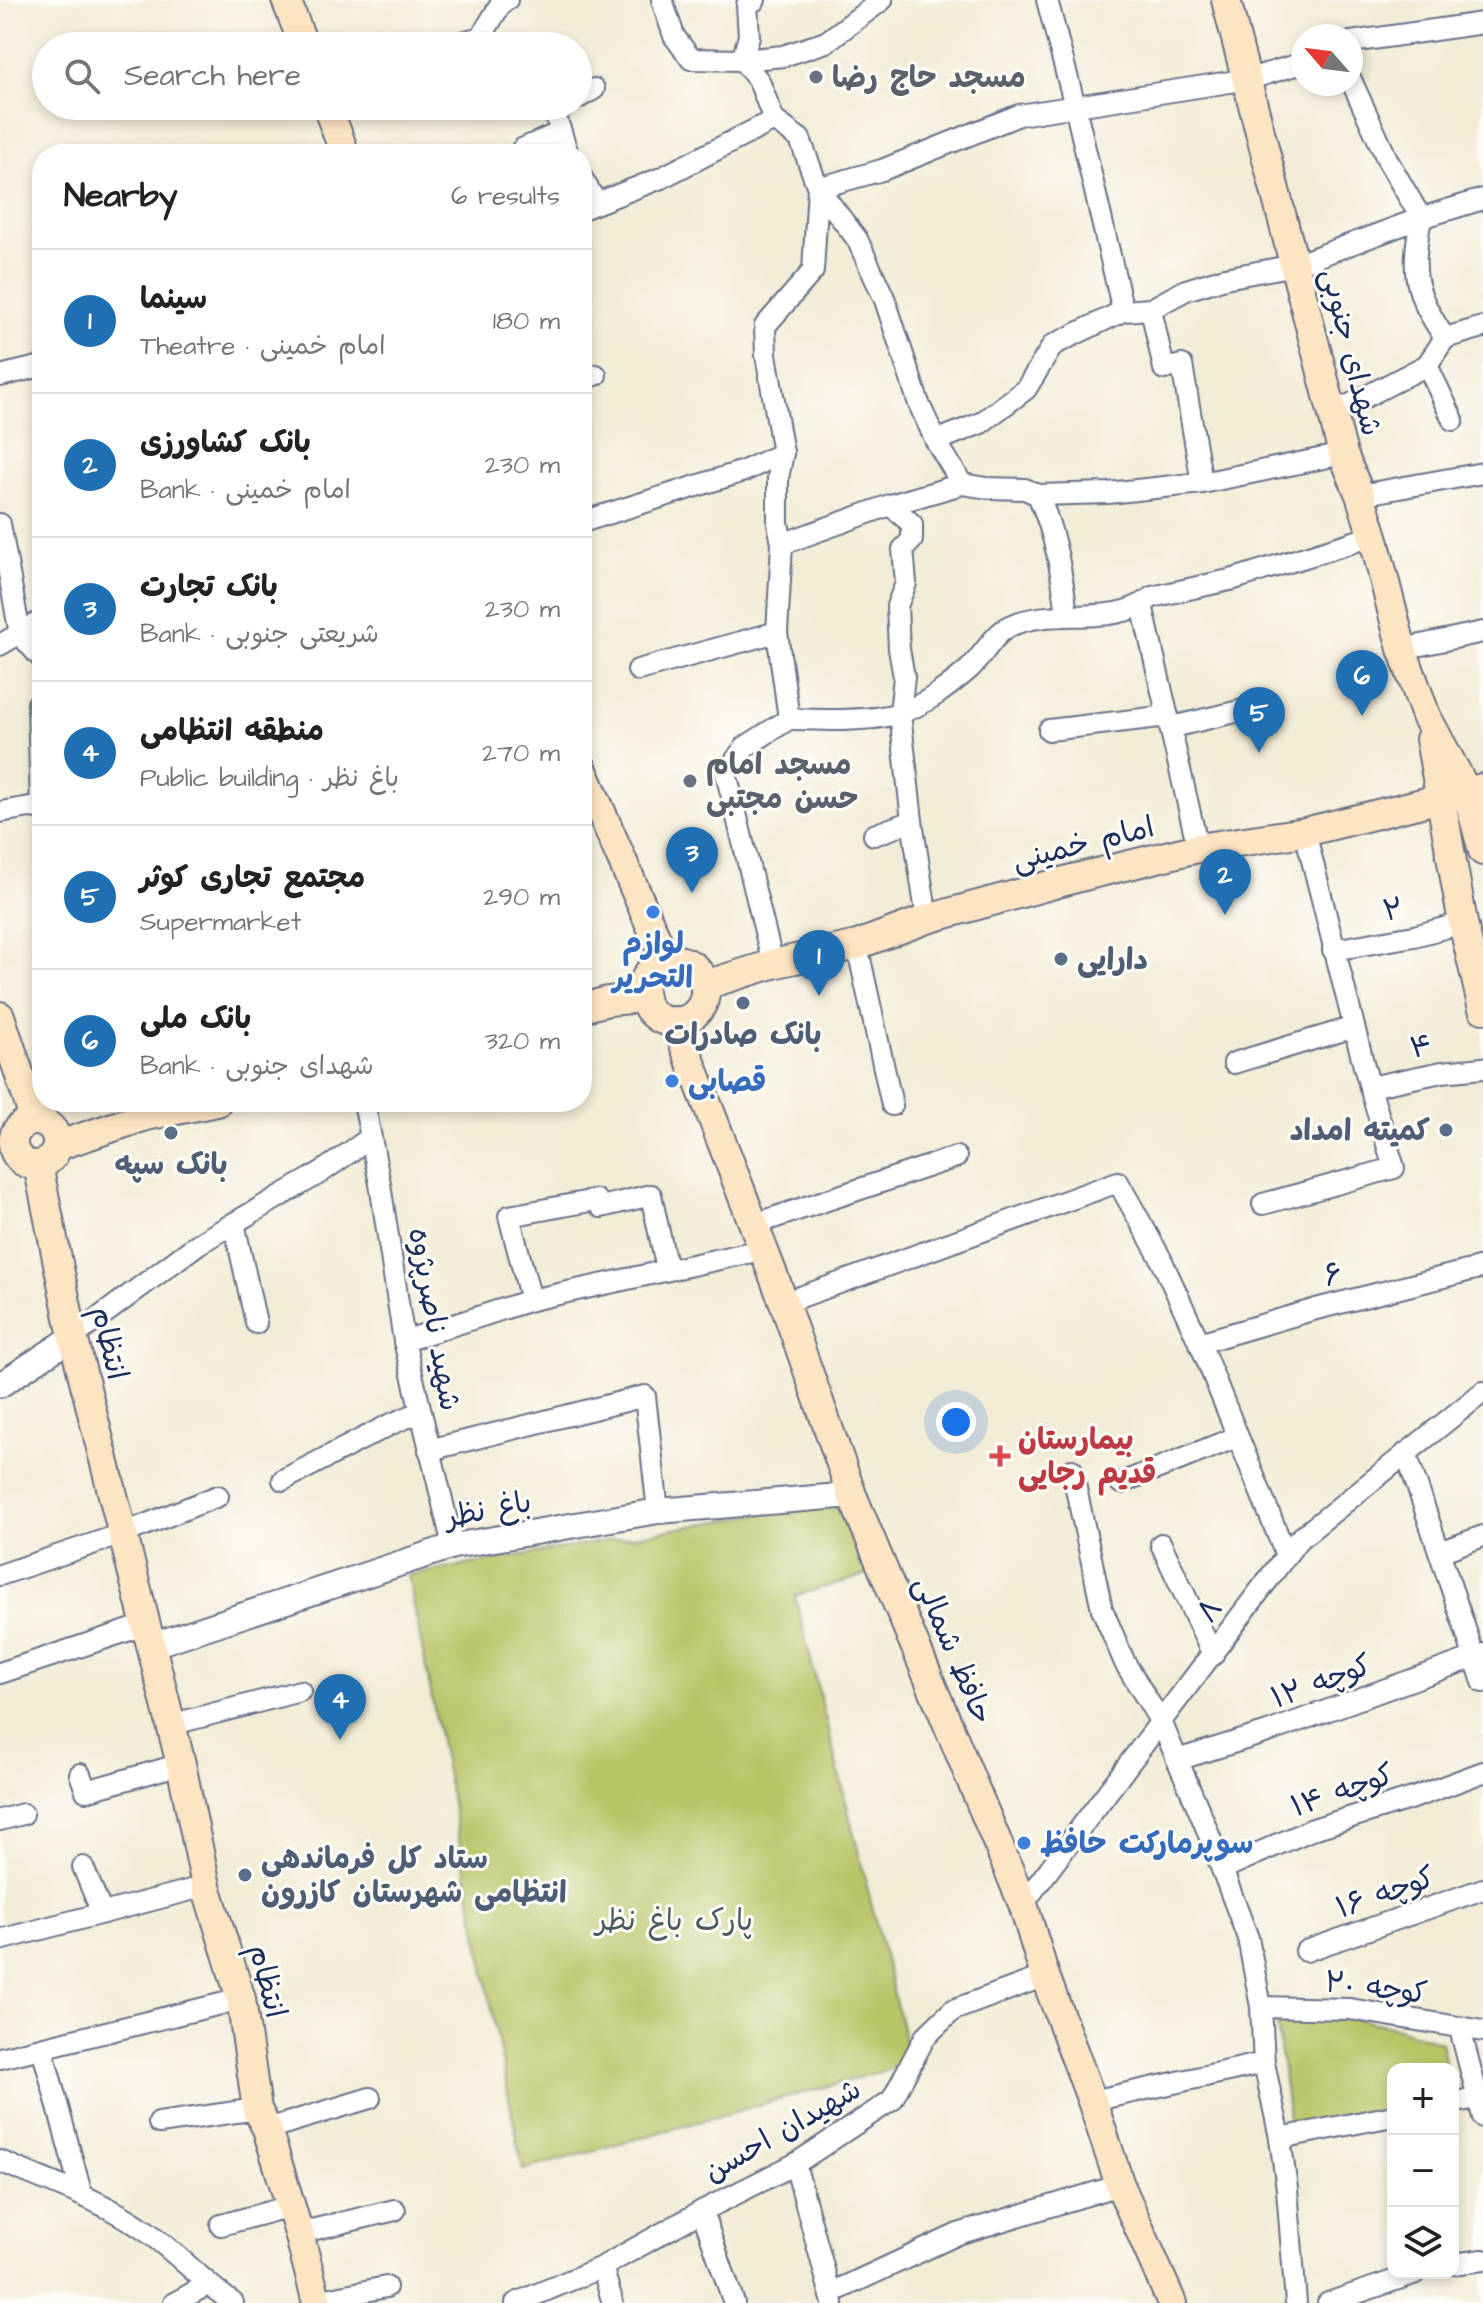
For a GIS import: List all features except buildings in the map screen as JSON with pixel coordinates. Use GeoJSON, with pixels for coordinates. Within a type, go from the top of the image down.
{"type":"FeatureCollection","features":[{"type":"Feature","properties":{"kind":"main road"},"geometry":{"type":"LineString","coordinates":[[286,0],[299,32]]}},
{"type":"Feature","properties":{"kind":"main road","name":"شهدای جنوبی"},"geometry":{"type":"LineString","coordinates":[[1226,0],[1249,79],[1343,454],[1373,536],[1402,649],[1426,716],[1463,792]]}},
{"type":"Feature","properties":{"kind":"main road"},"geometry":{"type":"LineString","coordinates":[[332,120],[341,144]]}},
{"type":"Feature","properties":{"kind":"main road"},"geometry":{"type":"LineString","coordinates":[[592,791],[666,961]]}},
{"type":"Feature","properties":{"kind":"main road"},"geometry":{"type":"LineString","coordinates":[[1463,792],[1483,851]]}},
{"type":"Feature","properties":{"kind":"main road"},"geometry":{"type":"LineString","coordinates":[[1463,792],[1463,923],[1483,1009]]}},
{"type":"Feature","properties":{"kind":"main road","name":"امام خمینی"},"geometry":{"type":"LineString","coordinates":[[705,985],[773,964],[857,945],[927,919],[1198,848],[1305,832],[1463,792]]}},
{"type":"Feature","properties":{"kind":"main road"},"geometry":{"type":"LineString","coordinates":[[666,961],[683,961],[691,965],[705,985],[699,1008],[687,1019],[660,1019],[644,998],[646,978],[654,967],[666,961]]}},
{"type":"Feature","properties":{"kind":"main road"},"geometry":{"type":"LineString","coordinates":[[592,1005],[644,998]]}},
{"type":"Feature","properties":{"kind":"main road"},"geometry":{"type":"LineString","coordinates":[[0,1016],[35,1121],[52,1129],[28,1156]]}},
{"type":"Feature","properties":{"kind":"main road","name":"حافظ شمالی"},"geometry":{"type":"LineString","coordinates":[[675,1021],[784,1303],[852,1495],[1023,1904],[1045,1976],[1164,2301]]}},
{"type":"Feature","properties":{"kind":"main road"},"geometry":{"type":"LineString","coordinates":[[0,1097],[13,1060]]}},
{"type":"Feature","properties":{"kind":"main road"},"geometry":{"type":"LineString","coordinates":[[28,1156],[165,1112]]}},
{"type":"Feature","properties":{"kind":"main road"},"geometry":{"type":"LineString","coordinates":[[28,1156],[13,1141],[21,1127],[35,1121]]}},
{"type":"Feature","properties":{"kind":"main road","name":"انتظام"},"geometry":{"type":"LineString","coordinates":[[28,1156],[181,1764],[206,1886],[241,1999],[262,2119],[295,2220],[317,2302]]}},
{"type":"Feature","properties":{"kind":"street"},"geometry":{"type":"LineString","coordinates":[[484,32],[502,2],[507,0]]}},
{"type":"Feature","properties":{"kind":"street"},"geometry":{"type":"LineString","coordinates":[[662,0],[674,36],[691,59],[742,60],[783,56],[826,42],[882,0]]}},
{"type":"Feature","properties":{"kind":"street"},"geometry":{"type":"LineString","coordinates":[[742,60],[749,36],[747,5],[755,0]]}},
{"type":"Feature","properties":{"kind":"street"},"geometry":{"type":"LineString","coordinates":[[1047,0],[1123,311]]}},
{"type":"Feature","properties":{"kind":"street"},"geometry":{"type":"LineString","coordinates":[[1363,40],[1483,23]]}},
{"type":"Feature","properties":{"kind":"street"},"geometry":{"type":"LineString","coordinates":[[742,60],[759,81],[774,120],[800,139],[818,188],[857,239],[885,300],[919,404],[936,441],[962,484]]}},
{"type":"Feature","properties":{"kind":"street"},"geometry":{"type":"LineString","coordinates":[[818,188],[882,170],[1019,115],[1249,79],[1291,67]]}},
{"type":"Feature","properties":{"kind":"street"},"geometry":{"type":"LineString","coordinates":[[1358,96],[1388,161],[1421,218],[1414,257],[1416,274],[1424,308],[1445,338]]}},
{"type":"Feature","properties":{"kind":"street"},"geometry":{"type":"LineString","coordinates":[[557,120],[565,144]]}},
{"type":"Feature","properties":{"kind":"street"},"geometry":{"type":"LineString","coordinates":[[592,205],[661,178],[774,120]]}},
{"type":"Feature","properties":{"kind":"street"},"geometry":{"type":"LineString","coordinates":[[533,144],[561,132]]}},
{"type":"Feature","properties":{"kind":"street"},"geometry":{"type":"LineString","coordinates":[[789,719],[777,632],[782,544],[778,523],[778,478],[783,453],[766,355],[765,326],[813,271],[818,188]]}},
{"type":"Feature","properties":{"kind":"street"},"geometry":{"type":"LineString","coordinates":[[936,441],[981,423],[1026,389],[1053,345],[1123,311],[1151,309],[1199,286],[1225,278],[1295,265],[1421,218],[1483,199]]}},
{"type":"Feature","properties":{"kind":"street"},"geometry":{"type":"LineString","coordinates":[[1151,309],[1164,369],[1182,365],[1202,483]]}},
{"type":"Feature","properties":{"kind":"street"},"geometry":{"type":"LineString","coordinates":[[1332,414],[1427,365],[1445,338],[1483,327]]}},
{"type":"Feature","properties":{"kind":"street"},"geometry":{"type":"LineString","coordinates":[[1427,365],[1453,420]]}},
{"type":"Feature","properties":{"kind":"street"},"geometry":{"type":"LineString","coordinates":[[0,376],[32,368]]}},
{"type":"Feature","properties":{"kind":"street"},"geometry":{"type":"LineString","coordinates":[[592,519],[744,471],[783,453]]}},
{"type":"Feature","properties":{"kind":"street"},"geometry":{"type":"LineString","coordinates":[[782,544],[890,505],[962,484],[1025,489],[1038,495],[1108,493],[1202,483],[1343,454]]}},
{"type":"Feature","properties":{"kind":"street"},"geometry":{"type":"LineString","coordinates":[[1360,495],[1483,473]]}},
{"type":"Feature","properties":{"kind":"street"},"geometry":{"type":"LineString","coordinates":[[1038,495],[1050,522],[1067,615]]}},
{"type":"Feature","properties":{"kind":"street"},"geometry":{"type":"LineString","coordinates":[[890,505],[912,524],[912,540],[903,549],[906,583],[897,606],[904,677],[900,713],[927,919]]}},
{"type":"Feature","properties":{"kind":"street"},"geometry":{"type":"LineString","coordinates":[[0,524],[20,634],[32,648]]}},
{"type":"Feature","properties":{"kind":"street"},"geometry":{"type":"LineString","coordinates":[[773,964],[726,773],[745,747],[789,719],[830,721],[900,713],[938,694],[971,667],[1007,627],[1035,617],[1120,612],[1142,605],[1152,597],[1234,579],[1373,536]]}},
{"type":"Feature","properties":{"kind":"street"},"geometry":{"type":"LineString","coordinates":[[1142,605],[1198,848]]}},
{"type":"Feature","properties":{"kind":"street"},"geometry":{"type":"LineString","coordinates":[[0,645],[32,626]]}},
{"type":"Feature","properties":{"kind":"street"},"geometry":{"type":"LineString","coordinates":[[638,670],[777,632]]}},
{"type":"Feature","properties":{"kind":"street"},"geometry":{"type":"LineString","coordinates":[[1402,649],[1483,632]]}},
{"type":"Feature","properties":{"kind":"street"},"geometry":{"type":"LineString","coordinates":[[1049,730],[1170,722],[1248,709]]}},
{"type":"Feature","properties":{"kind":"street"},"geometry":{"type":"LineString","coordinates":[[0,812],[32,807]]}},
{"type":"Feature","properties":{"kind":"street"},"geometry":{"type":"LineString","coordinates":[[874,835],[912,821]]}},
{"type":"Feature","properties":{"kind":"street"},"geometry":{"type":"LineString","coordinates":[[1263,1204],[1394,1168],[1333,950],[1305,832]]}},
{"type":"Feature","properties":{"kind":"street","name":"۲"},"geometry":{"type":"LineString","coordinates":[[1333,950],[1414,936],[1463,923]]}},
{"type":"Feature","properties":{"kind":"street"},"geometry":{"type":"LineString","coordinates":[[857,945],[892,1105]]}},
{"type":"Feature","properties":{"kind":"street"},"geometry":{"type":"LineString","coordinates":[[1234,1063],[1354,1027]]}},
{"type":"Feature","properties":{"kind":"street","name":"۴"},"geometry":{"type":"LineString","coordinates":[[1370,1087],[1442,1072],[1483,1068]]}},
{"type":"Feature","properties":{"kind":"street","name":"شهید ناصرپژوه"},"geometry":{"type":"LineString","coordinates":[[366,1112],[404,1341],[453,1546]]}},
{"type":"Feature","properties":{"kind":"street"},"geometry":{"type":"LineString","coordinates":[[0,1385],[73,1337],[198,1244],[320,1173],[370,1138]]}},
{"type":"Feature","properties":{"kind":"street"},"geometry":{"type":"LineString","coordinates":[[404,1341],[531,1300],[667,1269],[956,1157]]}},
{"type":"Feature","properties":{"kind":"street"},"geometry":{"type":"LineString","coordinates":[[784,1303],[1118,1182],[1160,1257],[1199,1343],[1286,1555]]}},
{"type":"Feature","properties":{"kind":"street"},"geometry":{"type":"LineString","coordinates":[[531,1300],[509,1216],[596,1200],[601,1207],[651,1195],[667,1269]]}},
{"type":"Feature","properties":{"kind":"street"},"geometry":{"type":"LineString","coordinates":[[234,1223],[256,1323]]}},
{"type":"Feature","properties":{"kind":"street","name":"۶"},"geometry":{"type":"LineString","coordinates":[[1199,1343],[1316,1309],[1483,1267]]}},
{"type":"Feature","properties":{"kind":"street","name":"۸"},"geometry":{"type":"LineString","coordinates":[[1023,1904],[1162,1724],[1298,1540],[1483,1392]]}},
{"type":"Feature","properties":{"kind":"street"},"geometry":{"type":"LineString","coordinates":[[429,1450],[645,1396],[658,1511]]}},
{"type":"Feature","properties":{"kind":"street"},"geometry":{"type":"LineString","coordinates":[[283,1480],[420,1412]]}},
{"type":"Feature","properties":{"kind":"street"},"geometry":{"type":"LineString","coordinates":[[1121,1483],[1237,1437]]}},
{"type":"Feature","properties":{"kind":"street"},"geometry":{"type":"LineString","coordinates":[[1406,1453],[1479,1655],[1483,1682]]}},
{"type":"Feature","properties":{"kind":"street"},"geometry":{"type":"LineString","coordinates":[[1072,1470],[1102,1609],[1125,1663],[1162,1724],[1248,1938],[1261,2007],[1264,2063],[1280,2138],[1296,2303]]}},
{"type":"Feature","properties":{"kind":"street","name":"باغ نظر"},"geometry":{"type":"LineString","coordinates":[[147,1636],[453,1546],[658,1511],[852,1495]]}},
{"type":"Feature","properties":{"kind":"street"},"geometry":{"type":"LineString","coordinates":[[0,1575],[122,1534],[218,1496]]}},
{"type":"Feature","properties":{"kind":"street"},"geometry":{"type":"LineString","coordinates":[[1440,1552],[1483,1536]]}},
{"type":"Feature","properties":{"kind":"street"},"geometry":{"type":"LineString","coordinates":[[1161,1544],[1213,1655]]}},
{"type":"Feature","properties":{"kind":"street"},"geometry":{"type":"LineString","coordinates":[[0,1673],[147,1636]]}},
{"type":"Feature","properties":{"kind":"street","name":"کوچه ۱۲"},"geometry":{"type":"LineString","coordinates":[[1177,1760],[1268,1732],[1479,1655]]}},
{"type":"Feature","properties":{"kind":"street"},"geometry":{"type":"LineString","coordinates":[[170,1725],[300,1691]]}},
{"type":"Feature","properties":{"kind":"street"},"geometry":{"type":"LineString","coordinates":[[80,1774],[86,1791],[181,1764]]}},
{"type":"Feature","properties":{"kind":"street","name":"کوچه ۱۴"},"geometry":{"type":"LineString","coordinates":[[1222,1869],[1313,1829],[1416,1797],[1483,1772]]}},
{"type":"Feature","properties":{"kind":"street"},"geometry":{"type":"LineString","coordinates":[[0,1820],[23,1814]]}},
{"type":"Feature","properties":{"kind":"street"},"geometry":{"type":"LineString","coordinates":[[83,1867],[102,1913]]}},
{"type":"Feature","properties":{"kind":"street"},"geometry":{"type":"LineString","coordinates":[[0,1940],[206,1886]]}},
{"type":"Feature","properties":{"kind":"street","name":"کوچه ۱۶"},"geometry":{"type":"LineString","coordinates":[[1306,1951],[1483,1889]]}},
{"type":"Feature","properties":{"kind":"street","name":"شهیدان احسن"},"geometry":{"type":"LineString","coordinates":[[519,2302],[602,2267],[795,2164],[892,2100],[925,2037],[953,2010],[1045,1976]]}},
{"type":"Feature","properties":{"kind":"street"},"geometry":{"type":"LineString","coordinates":[[0,2058],[241,1999]]}},
{"type":"Feature","properties":{"kind":"street","name":"کوچه ۲۰"},"geometry":{"type":"LineString","coordinates":[[1261,2007],[1350,2009],[1483,2031]]}},
{"type":"Feature","properties":{"kind":"street"},"geometry":{"type":"LineString","coordinates":[[1459,2104],[1480,2107],[1460,2029]]}},
{"type":"Feature","properties":{"kind":"street"},"geometry":{"type":"LineString","coordinates":[[42,2048],[81,2192]]}},
{"type":"Feature","properties":{"kind":"street"},"geometry":{"type":"LineString","coordinates":[[1092,2101],[1264,2063]]}},
{"type":"Feature","properties":{"kind":"street"},"geometry":{"type":"LineString","coordinates":[[159,2123],[262,2119],[370,2098]]}},
{"type":"Feature","properties":{"kind":"street"},"geometry":{"type":"LineString","coordinates":[[1280,2138],[1387,2117]]}},
{"type":"Feature","properties":{"kind":"street"},"geometry":{"type":"LineString","coordinates":[[0,2161],[81,2192],[147,2231],[207,2285],[233,2303]]}},
{"type":"Feature","properties":{"kind":"street"},"geometry":{"type":"LineString","coordinates":[[795,2164],[832,2298],[958,2234],[1120,2185]]}},
{"type":"Feature","properties":{"kind":"street"},"geometry":{"type":"LineString","coordinates":[[221,2225],[395,2210]]}},
{"type":"Feature","properties":{"kind":"street"},"geometry":{"type":"LineString","coordinates":[[702,2211],[734,2303]]}},
{"type":"Feature","properties":{"kind":"street"},"geometry":{"type":"LineString","coordinates":[[1459,2263],[1483,2260]]}},
{"type":"Feature","properties":{"kind":"street"},"geometry":{"type":"LineString","coordinates":[[602,2267],[613,2303]]}},
{"type":"Feature","properties":{"kind":"street"},"geometry":{"type":"LineString","coordinates":[[1328,2303],[1398,2279]]}},
{"type":"Feature","properties":{"kind":"street"},"geometry":{"type":"LineString","coordinates":[[174,2303],[207,2285]]}},
{"type":"Feature","properties":{"kind":"street"},"geometry":{"type":"LineString","coordinates":[[317,2302],[386,2287]]}},
{"type":"Feature","properties":{"kind":"green space","name":"پارک باغ نظر"},"geometry":{"type":"Polygon","coordinates":[[[846,1499],[873,1573],[795,1596],[906,2044],[894,2068],[523,2170],[408,1575],[846,1499]]]}},
{"type":"Feature","properties":{"kind":"green space"},"geometry":{"type":"Polygon","coordinates":[[[1309,2018],[1353,2018],[1398,2028],[1441,2042],[1446,2063],[1387,2063],[1387,2113],[1290,2128],[1277,2024],[1309,2018]]]}},
{"type":"Feature","properties":{"kind":"place","name":"مسجد حاج رضا"},"geometry":{"type":"Point","coordinates":[816,77]}},
{"type":"Feature","properties":{"kind":"place","name":"بانک ملی"},"geometry":{"type":"Point","coordinates":[1362,716]}},
{"type":"Feature","properties":{"kind":"place","name":"مجتمع تجاری کوثر"},"geometry":{"type":"Point","coordinates":[1259,753]}},
{"type":"Feature","properties":{"kind":"place","name":"مسجد امام حسن مجتبی"},"geometry":{"type":"Point","coordinates":[690,781]}},
{"type":"Feature","properties":{"kind":"place","name":"بانک تجارت"},"geometry":{"type":"Point","coordinates":[692,893]}},
{"type":"Feature","properties":{"kind":"place","name":"لوازم التحریر"},"geometry":{"type":"Point","coordinates":[653,912]}},
{"type":"Feature","properties":{"kind":"place","name":"بانک کشاورزی"},"geometry":{"type":"Point","coordinates":[1225,915]}},
{"type":"Feature","properties":{"kind":"place","name":"دارایی"},"geometry":{"type":"Point","coordinates":[1061,959]}},
{"type":"Feature","properties":{"kind":"place","name":"سینما"},"geometry":{"type":"Point","coordinates":[819,996]}},
{"type":"Feature","properties":{"kind":"place","name":"بانک صادرات"},"geometry":{"type":"Point","coordinates":[743,1003]}},
{"type":"Feature","properties":{"kind":"place","name":"قصابی"},"geometry":{"type":"Point","coordinates":[672,1081]}},
{"type":"Feature","properties":{"kind":"place","name":"کمیته امداد"},"geometry":{"type":"Point","coordinates":[1446,1130]}},
{"type":"Feature","properties":{"kind":"place","name":"بانک سپه"},"geometry":{"type":"Point","coordinates":[171,1133]}},
{"type":"Feature","properties":{"kind":"place","name":"بیمارستان قدیم رجایی"},"geometry":{"type":"Point","coordinates":[1000,1456]}},
{"type":"Feature","properties":{"kind":"place","name":"منطقه انتظامی"},"geometry":{"type":"Point","coordinates":[340,1740]}},
{"type":"Feature","properties":{"kind":"place","name":"سوپرمارکت حافظ"},"geometry":{"type":"Point","coordinates":[1024,1843]}},
{"type":"Feature","properties":{"kind":"place","name":"ستاد کل فرماندهی انتظامی شهرستان کازرون"},"geometry":{"type":"Point","coordinates":[245,1875]}}]}
